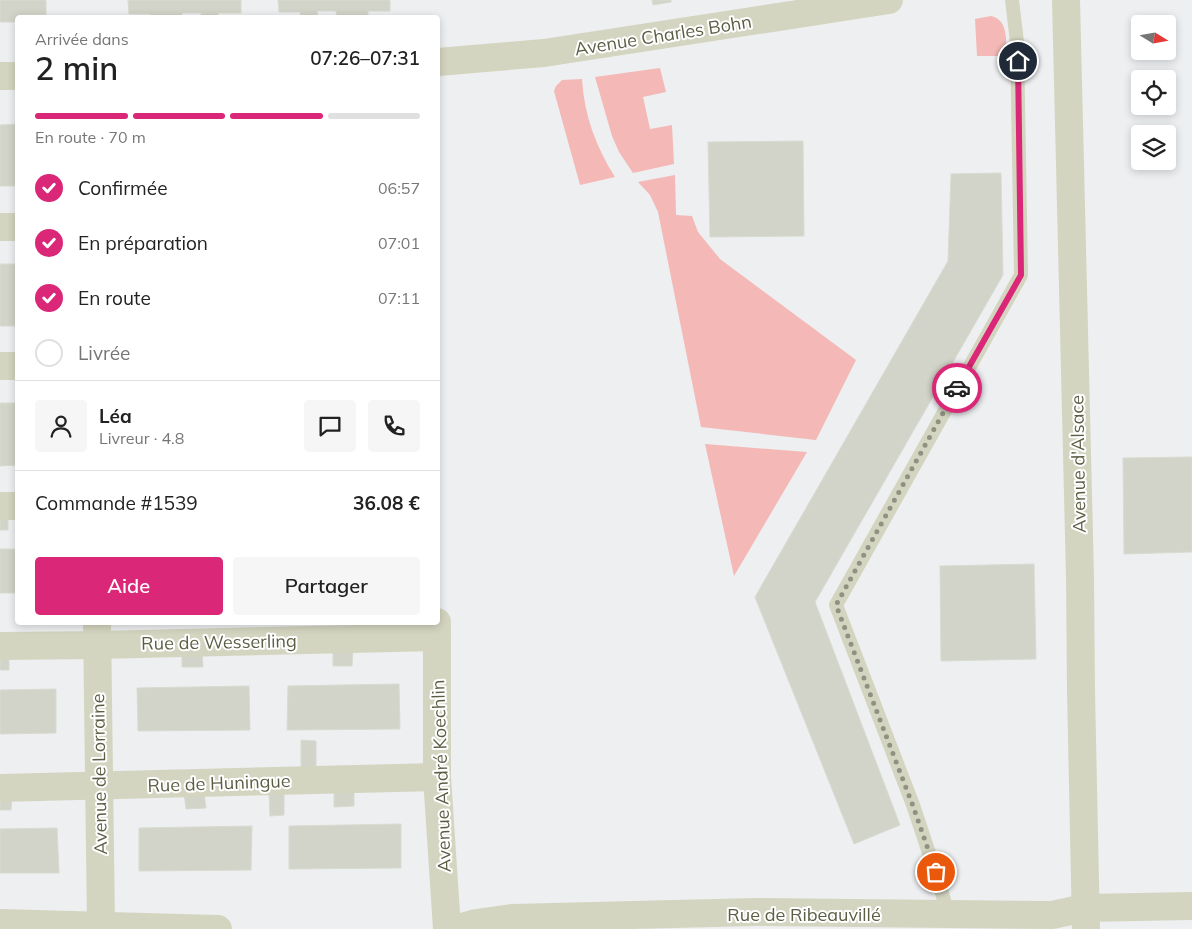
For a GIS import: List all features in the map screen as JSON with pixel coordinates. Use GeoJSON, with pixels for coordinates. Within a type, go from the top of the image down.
{"type":"FeatureCollection","features":[{"type":"Feature","properties":{"kind":"street","name":"Avenue Charles Bohn"},"geometry":{"type":"LineString","coordinates":[[440,62],[538,54],[889,0]]}},
{"type":"Feature","properties":{"kind":"street","name":"Avenue d'Alsace"},"geometry":{"type":"LineString","coordinates":[[1066,0],[1066,62],[1070,116],[1080,557],[1085,918]]}},
{"type":"Feature","properties":{"kind":"street"},"geometry":{"type":"LineString","coordinates":[[0,76],[15,76]]}},
{"type":"Feature","properties":{"kind":"street"},"geometry":{"type":"LineString","coordinates":[[0,227],[15,227]]}},
{"type":"Feature","properties":{"kind":"street"},"geometry":{"type":"LineString","coordinates":[[0,366],[15,366]]}},
{"type":"Feature","properties":{"kind":"street"},"geometry":{"type":"LineString","coordinates":[[0,506],[15,506]]}},
{"type":"Feature","properties":{"kind":"street","name":"Rue de Wesserling"},"geometry":{"type":"LineString","coordinates":[[0,646],[98,634],[437,630]]}},
{"type":"Feature","properties":{"kind":"street","name":"Avenue André Koechlin"},"geometry":{"type":"LineString","coordinates":[[437,630],[437,777],[447,929]]}},
{"type":"Feature","properties":{"kind":"street","name":"Avenue de Lorraine"},"geometry":{"type":"LineString","coordinates":[[98,634],[101,926]]}},
{"type":"Feature","properties":{"kind":"street","name":"Rue de Huningue"},"geometry":{"type":"LineString","coordinates":[[0,788],[437,777]]}},
{"type":"Feature","properties":{"kind":"street","name":"Rue de Ribeauvillé"},"geometry":{"type":"LineString","coordinates":[[469,927],[512,918],[755,921],[948,915],[1052,915],[1085,918],[1192,906]]}},
{"type":"Feature","properties":{"kind":"street"},"geometry":{"type":"LineString","coordinates":[[0,923],[218,929]]}},
{"type":"Feature","properties":{"kind":"lane"},"geometry":{"type":"LineString","coordinates":[[948,915],[913,806],[836,605],[1021,275],[1017,42],[1012,0]]}},
{"type":"Feature","properties":{"kind":"shaded area"},"geometry":{"type":"Polygon","coordinates":[[[991,16],[997,18],[1004,27],[1006,56],[977,56],[975,19],[991,16]]]}},
{"type":"Feature","properties":{"kind":"shaded area"},"geometry":{"type":"Polygon","coordinates":[[[660,68],[666,92],[643,97],[650,129],[672,125],[674,164],[633,173],[619,152],[612,136],[595,77],[660,68]]]}},
{"type":"Feature","properties":{"kind":"shaded area"},"geometry":{"type":"Polygon","coordinates":[[[582,79],[585,105],[592,130],[602,154],[615,177],[580,185],[554,91],[562,80],[582,79]]]}},
{"type":"Feature","properties":{"kind":"shaded area"},"geometry":{"type":"Polygon","coordinates":[[[675,175],[676,215],[692,216],[698,232],[720,259],[856,360],[816,440],[701,427],[658,212],[650,195],[638,182],[675,175]]]}},
{"type":"Feature","properties":{"kind":"shaded area"},"geometry":{"type":"Polygon","coordinates":[[[705,444],[807,452],[734,576],[705,444]]]}},
{"type":"Feature","properties":{"kind":"building"},"geometry":{"type":"Polygon","coordinates":[[[0,0],[46,0],[46,15],[15,15],[15,22],[0,22],[0,0]]]}},
{"type":"Feature","properties":{"kind":"building"},"geometry":{"type":"Polygon","coordinates":[[[128,0],[241,0],[241,13],[218,13],[218,15],[201,15],[201,13],[182,13],[182,15],[129,14],[128,0]]]}},
{"type":"Feature","properties":{"kind":"building"},"geometry":{"type":"Polygon","coordinates":[[[278,0],[390,0],[390,11],[368,11],[368,15],[337,15],[336,11],[317,11],[318,15],[300,15],[300,12],[279,12],[278,0]]]}},
{"type":"Feature","properties":{"kind":"building"},"geometry":{"type":"Polygon","coordinates":[[[652,0],[671,0],[671,2],[653,5],[652,0]]]}},
{"type":"Feature","properties":{"kind":"building"},"geometry":{"type":"Polygon","coordinates":[[[15,124],[15,186],[0,186],[0,125],[15,124]]]}},
{"type":"Feature","properties":{"kind":"building"},"geometry":{"type":"Polygon","coordinates":[[[803,141],[804,236],[710,237],[708,142],[803,141]]]}},
{"type":"Feature","properties":{"kind":"building"},"geometry":{"type":"Polygon","coordinates":[[[1001,173],[1003,275],[815,602],[900,825],[854,844],[755,597],[948,261],[951,174],[1001,173]]]}},
{"type":"Feature","properties":{"kind":"building"},"geometry":{"type":"Polygon","coordinates":[[[0,264],[15,264],[15,326],[0,326],[0,264]]]}},
{"type":"Feature","properties":{"kind":"building"},"geometry":{"type":"Polygon","coordinates":[[[0,403],[15,403],[15,465],[0,466],[0,403]]]}},
{"type":"Feature","properties":{"kind":"building"},"geometry":{"type":"Polygon","coordinates":[[[1192,457],[1192,552],[1124,554],[1123,458],[1192,457]]]}},
{"type":"Feature","properties":{"kind":"building"},"geometry":{"type":"Polygon","coordinates":[[[8,515],[8,530],[0,530],[0,516],[8,515]]]}},
{"type":"Feature","properties":{"kind":"building"},"geometry":{"type":"Polygon","coordinates":[[[0,549],[15,549],[15,593],[0,593],[0,549]]]}},
{"type":"Feature","properties":{"kind":"building"},"geometry":{"type":"Polygon","coordinates":[[[1034,564],[1036,659],[941,661],[940,566],[1034,564]]]}},
{"type":"Feature","properties":{"kind":"building"},"geometry":{"type":"Polygon","coordinates":[[[353,651],[352,666],[333,666],[333,652],[353,651]]]}},
{"type":"Feature","properties":{"kind":"building"},"geometry":{"type":"Polygon","coordinates":[[[182,652],[202,653],[203,667],[182,667],[182,652]]]}},
{"type":"Feature","properties":{"kind":"building"},"geometry":{"type":"Polygon","coordinates":[[[0,656],[9,656],[9,670],[0,670],[0,656]]]}},
{"type":"Feature","properties":{"kind":"building"},"geometry":{"type":"Polygon","coordinates":[[[399,684],[400,729],[287,730],[288,686],[399,684]]]}},
{"type":"Feature","properties":{"kind":"building"},"geometry":{"type":"Polygon","coordinates":[[[249,686],[250,730],[138,731],[137,688],[249,686]]]}},
{"type":"Feature","properties":{"kind":"building"},"geometry":{"type":"Polygon","coordinates":[[[56,689],[56,733],[0,734],[0,690],[56,689]]]}},
{"type":"Feature","properties":{"kind":"building"},"geometry":{"type":"Polygon","coordinates":[[[301,740],[316,741],[316,768],[301,768],[301,740]]]}},
{"type":"Feature","properties":{"kind":"building"},"geometry":{"type":"Polygon","coordinates":[[[354,791],[354,806],[334,807],[334,792],[354,791]]]}},
{"type":"Feature","properties":{"kind":"building"},"geometry":{"type":"Polygon","coordinates":[[[269,792],[284,792],[284,815],[270,816],[269,792]]]}},
{"type":"Feature","properties":{"kind":"building"},"geometry":{"type":"Polygon","coordinates":[[[184,793],[204,793],[206,808],[186,809],[184,793]]]}},
{"type":"Feature","properties":{"kind":"building"},"geometry":{"type":"Polygon","coordinates":[[[0,796],[12,796],[11,810],[0,810],[0,796]]]}},
{"type":"Feature","properties":{"kind":"building"},"geometry":{"type":"Polygon","coordinates":[[[401,824],[401,868],[289,869],[289,826],[401,824]]]}},
{"type":"Feature","properties":{"kind":"building"},"geometry":{"type":"Polygon","coordinates":[[[252,826],[251,870],[139,871],[139,828],[252,826]]]}},
{"type":"Feature","properties":{"kind":"building"},"geometry":{"type":"Polygon","coordinates":[[[57,828],[59,873],[0,873],[0,829],[57,828]]]}},
{"type":"Feature","properties":{"kind":"way so far"},"geometry":{"type":"LineString","coordinates":[[936,872],[913,806],[836,605],[957,388]]}},
{"type":"Feature","properties":{"kind":"route"},"geometry":{"type":"LineString","coordinates":[[957,388],[1021,275],[1018,61]]}}]}
